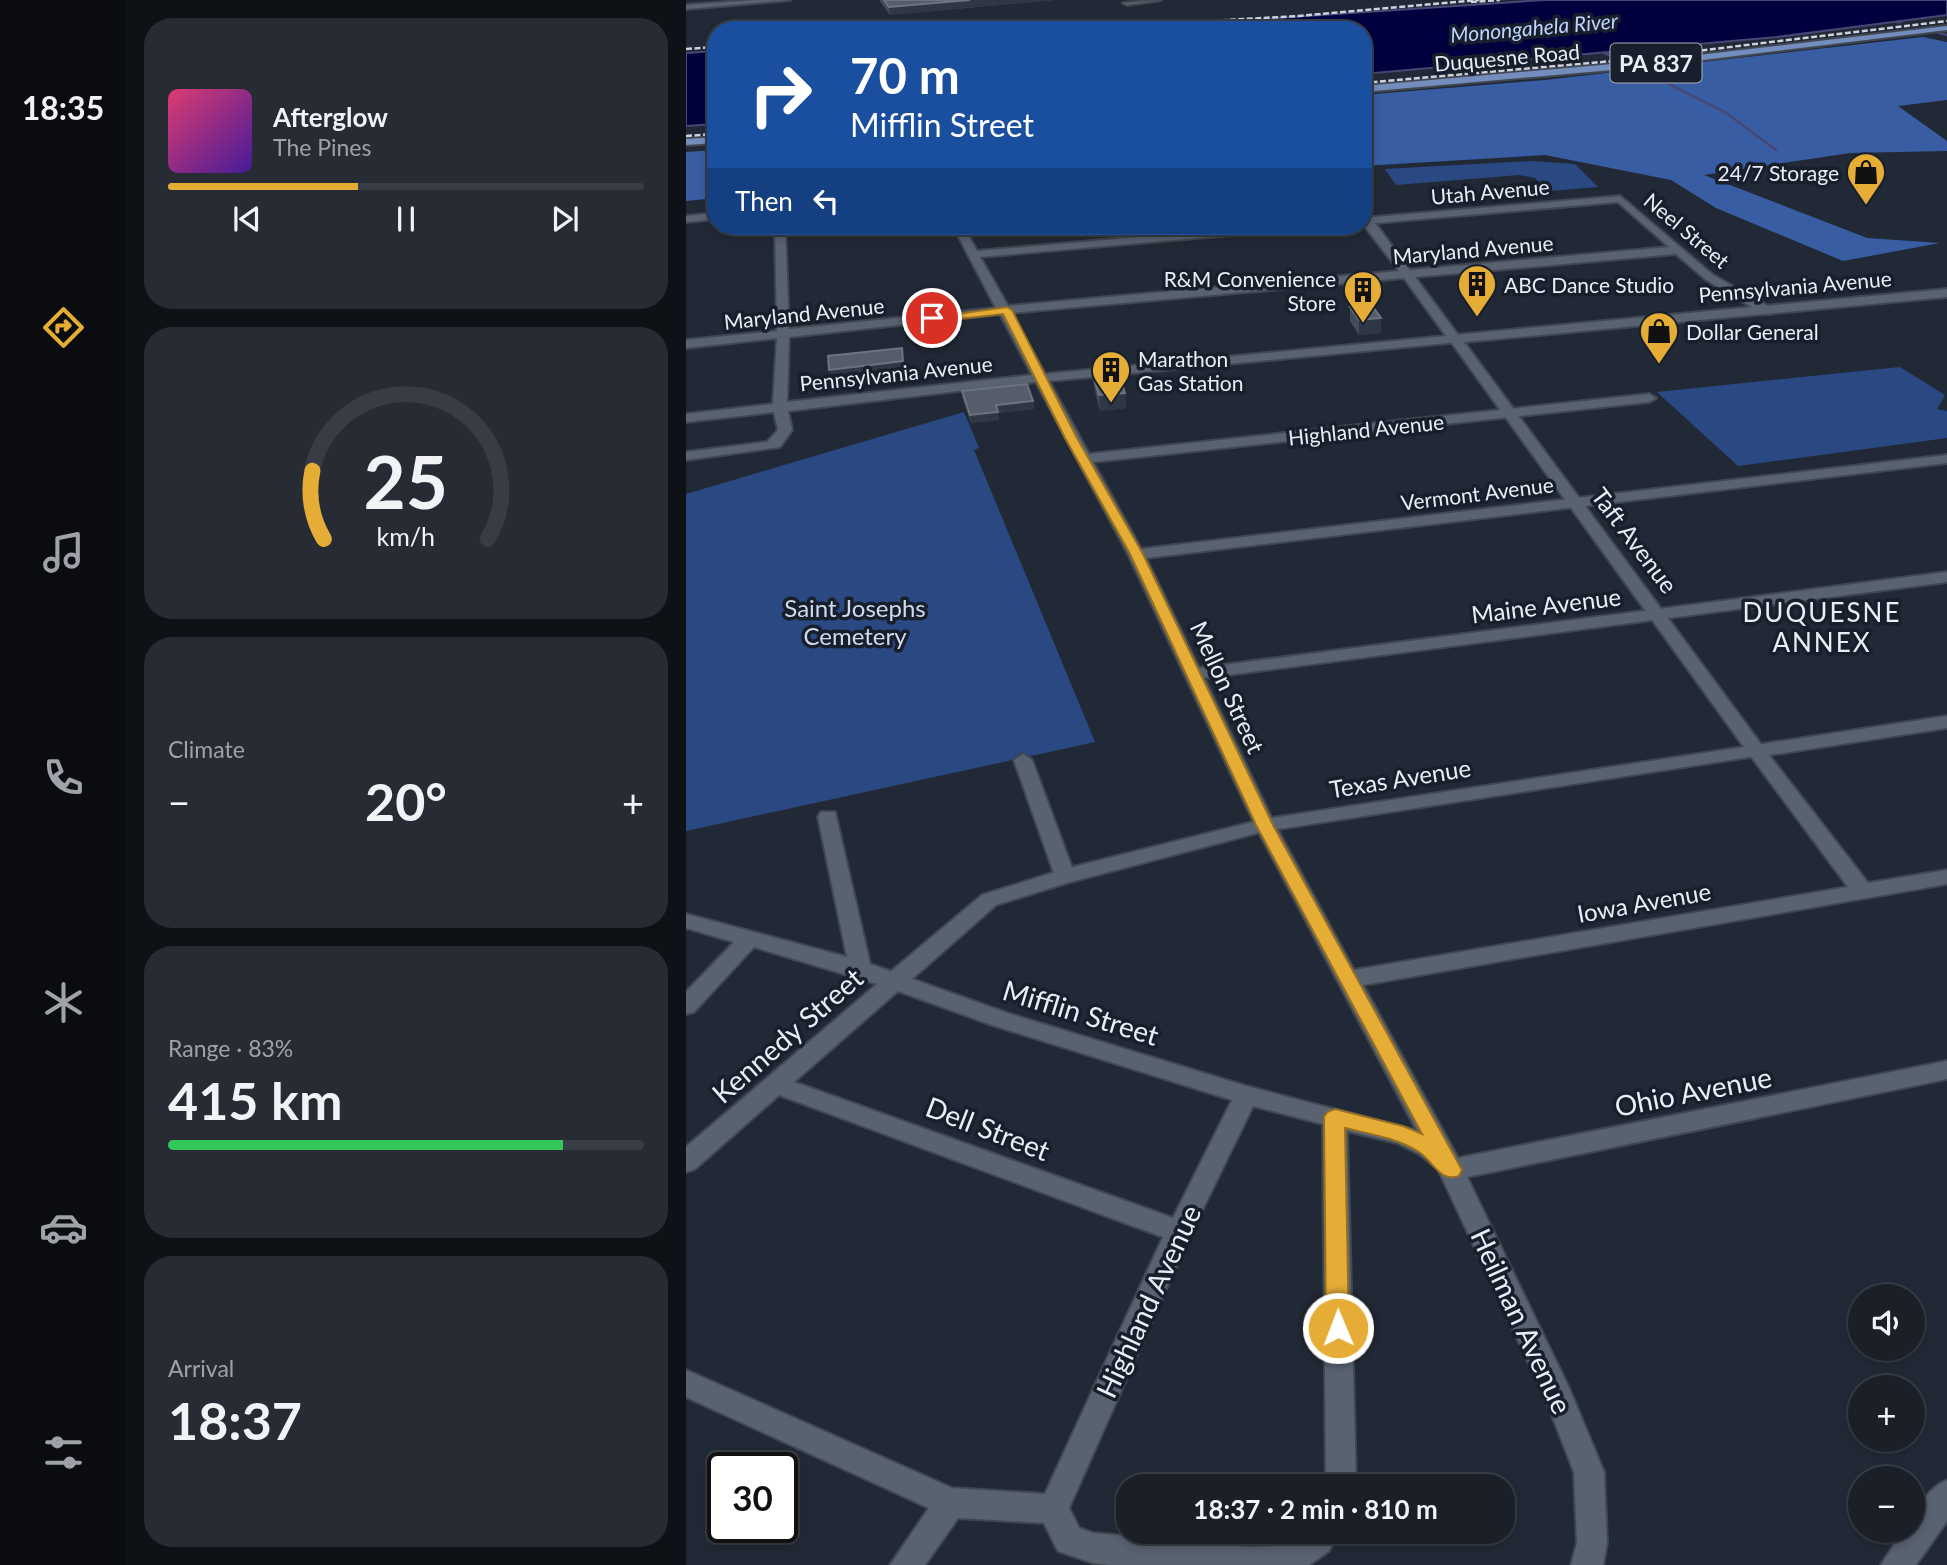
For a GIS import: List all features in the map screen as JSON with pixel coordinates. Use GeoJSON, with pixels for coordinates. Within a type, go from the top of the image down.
{"type":"FeatureCollection","features":[{"type":"Feature","properties":{"kind":"main road","name":"Duquesne Road"},"geometry":{"type":"LineString","coordinates":[[1372,88],[1646,64],[1947,28]]}},
{"type":"Feature","properties":{"kind":"main road"},"geometry":{"type":"LineString","coordinates":[[686,142],[707,140]]}},
{"type":"Feature","properties":{"kind":"street"},"geometry":{"type":"LineString","coordinates":[[686,7],[786,0]]}},
{"type":"Feature","properties":{"kind":"street"},"geometry":{"type":"LineString","coordinates":[[1126,3],[1157,0]]}},
{"type":"Feature","properties":{"kind":"street","name":"Utah Avenue"},"geometry":{"type":"LineString","coordinates":[[1372,219],[1620,199]]}},
{"type":"Feature","properties":{"kind":"street","name":"Neel Street"},"geometry":{"type":"LineString","coordinates":[[1620,199],[1713,279],[1767,310]]}},
{"type":"Feature","properties":{"kind":"street"},"geometry":{"type":"LineString","coordinates":[[686,219],[707,217]]}},
{"type":"Feature","properties":{"kind":"street","name":"Taft Avenue"},"geometry":{"type":"LineString","coordinates":[[1372,229],[1659,615],[1756,751],[1862,890]]}},
{"type":"Feature","properties":{"kind":"street"},"geometry":{"type":"LineString","coordinates":[[686,456],[775,444],[785,429],[782,413],[780,235]]}},
{"type":"Feature","properties":{"kind":"street","name":"Mellon Street"},"geometry":{"type":"LineString","coordinates":[[964,235],[1007,310],[1039,378],[1136,554],[1265,825],[1451,1170]]}},
{"type":"Feature","properties":{"kind":"street"},"geometry":{"type":"LineString","coordinates":[[976,254],[1197,235]]}},
{"type":"Feature","properties":{"kind":"street","name":"Maryland Avenue"},"geometry":{"type":"LineString","coordinates":[[686,344],[1007,310],[1678,250]]}},
{"type":"Feature","properties":{"kind":"street","name":"Pennsylvania Avenue"},"geometry":{"type":"LineString","coordinates":[[686,418],[782,413],[1039,378],[1947,293]]}},
{"type":"Feature","properties":{"kind":"street","name":"Highland Avenue"},"geometry":{"type":"LineString","coordinates":[[1082,459],[1649,398]]}},
{"type":"Feature","properties":{"kind":"street","name":"Vermont Avenue"},"geometry":{"type":"LineString","coordinates":[[1136,554],[1947,459]]}},
{"type":"Feature","properties":{"kind":"street","name":"Maine Avenue"},"geometry":{"type":"LineString","coordinates":[[1193,674],[1947,576]]}},
{"type":"Feature","properties":{"kind":"street","name":"Texas Avenue"},"geometry":{"type":"LineString","coordinates":[[896,981],[989,900],[1065,876],[1265,825],[1947,722]]}},
{"type":"Feature","properties":{"kind":"street"},"geometry":{"type":"LineString","coordinates":[[1023,760],[1065,876]]}},
{"type":"Feature","properties":{"kind":"street"},"geometry":{"type":"LineString","coordinates":[[828,817],[860,969]]}},
{"type":"Feature","properties":{"kind":"street","name":"Iowa Avenue"},"geometry":{"type":"LineString","coordinates":[[1350,979],[1947,877]]}},
{"type":"Feature","properties":{"kind":"street","name":"Mifflin Street"},"geometry":{"type":"LineString","coordinates":[[686,921],[860,969],[1000,1019],[1246,1095],[1403,1135],[1428,1147],[1451,1170]]}},
{"type":"Feature","properties":{"kind":"street"},"geometry":{"type":"LineString","coordinates":[[686,1006],[748,939]]}},
{"type":"Feature","properties":{"kind":"street","name":"Kennedy Street"},"geometry":{"type":"LineString","coordinates":[[686,1162],[896,981]]}},
{"type":"Feature","properties":{"kind":"street","name":"Ohio Avenue"},"geometry":{"type":"LineString","coordinates":[[1451,1170],[1947,1070]]}},
{"type":"Feature","properties":{"kind":"street","name":"Dell Street"},"geometry":{"type":"LineString","coordinates":[[774,1084],[1179,1231]]}},
{"type":"Feature","properties":{"kind":"street","name":"Highland Avenue"},"geometry":{"type":"LineString","coordinates":[[1053,1509],[1179,1231],[1246,1095]]}},
{"type":"Feature","properties":{"kind":"street"},"geometry":{"type":"LineString","coordinates":[[1335,1117],[1340,1474]]}},
{"type":"Feature","properties":{"kind":"street","name":"Heilman Avenue"},"geometry":{"type":"LineString","coordinates":[[1451,1170],[1559,1397],[1589,1472],[1592,1543],[1587,1565]]}},
{"type":"Feature","properties":{"kind":"street"},"geometry":{"type":"LineString","coordinates":[[686,1383],[951,1503],[1053,1509],[1069,1540],[1093,1548],[1248,1563],[1277,1562],[1301,1553],[1313,1544]]}},
{"type":"Feature","properties":{"kind":"street"},"geometry":{"type":"LineString","coordinates":[[1897,1565],[1947,1495]]}},
{"type":"Feature","properties":{"kind":"street"},"geometry":{"type":"LineString","coordinates":[[906,1565],[951,1503]]}},
{"type":"Feature","properties":{"kind":"green space"},"geometry":{"type":"Polygon","coordinates":[[[1532,161],[1575,164],[1598,187],[1549,191],[1535,178],[1519,175],[1396,185],[1385,169],[1532,161]]]}},
{"type":"Feature","properties":{"kind":"green space"},"geometry":{"type":"Polygon","coordinates":[[[1900,367],[1945,395],[1937,409],[1947,411],[1947,438],[1738,466],[1657,392],[1900,367]]]}},
{"type":"Feature","properties":{"kind":"green space","name":"Saint Josephs Cemetery"},"geometry":{"type":"Polygon","coordinates":[[[964,412],[979,448],[974,450],[1095,742],[686,831],[686,494],[964,412]]]}},
{"type":"Feature","properties":{"kind":"shaded area"},"geometry":{"type":"Polygon","coordinates":[[[1923,37],[1947,42],[1947,100],[1898,106],[1947,141],[1947,151],[1850,153],[1704,175],[1867,238],[1940,243],[1843,261],[1716,208],[1671,180],[1545,155],[1372,165],[1372,94],[1545,80],[1923,37]]]}},
{"type":"Feature","properties":{"kind":"shaded area"},"geometry":{"type":"Polygon","coordinates":[[[707,151],[707,199],[686,201],[686,152],[707,151]]]}},
{"type":"Feature","properties":{"kind":"water","name":"Monongahela River"},"geometry":{"type":"Polygon","coordinates":[[[1544,0],[1947,0],[1947,15],[1777,37],[1372,73],[1372,21],[1235,21],[1544,0]]]}},
{"type":"Feature","properties":{"kind":"water"},"geometry":{"type":"Polygon","coordinates":[[[707,52],[707,125],[686,126],[686,53],[707,52]]]}},
{"type":"Feature","properties":{"kind":"building"},"geometry":{"type":"Polygon","coordinates":[[[884,0],[970,0],[889,7],[884,0]]]}},
{"type":"Feature","properties":{"kind":"building"},"geometry":{"type":"Polygon","coordinates":[[[1371,304],[1381,318],[1359,320],[1350,307],[1371,304]]]}},
{"type":"Feature","properties":{"kind":"building"},"geometry":{"type":"Polygon","coordinates":[[[902,348],[903,361],[829,370],[828,356],[902,348]]]}},
{"type":"Feature","properties":{"kind":"building"},"geometry":{"type":"Polygon","coordinates":[[[1119,373],[1125,393],[1099,395],[1093,376],[1119,373]]]}},
{"type":"Feature","properties":{"kind":"building"},"geometry":{"type":"Polygon","coordinates":[[[1027,384],[1033,401],[996,405],[998,412],[970,415],[962,391],[1027,384]]]}},
{"type":"Feature","properties":{"kind":"waterway"},"geometry":{"type":"LineString","coordinates":[[1936,32],[1947,35]]}},
{"type":"Feature","properties":{"kind":"waterway"},"geometry":{"type":"LineString","coordinates":[[1604,53],[1614,57]]}},
{"type":"Feature","properties":{"kind":"waterway"},"geometry":{"type":"LineString","coordinates":[[1639,69],[1725,112],[1776,150]]}},
{"type":"Feature","properties":{"kind":"railway"},"geometry":{"type":"LineString","coordinates":[[1208,21],[1479,0]]}},
{"type":"Feature","properties":{"kind":"railway"},"geometry":{"type":"LineString","coordinates":[[1471,2],[1500,0]]}},
{"type":"Feature","properties":{"kind":"railway"},"geometry":{"type":"LineString","coordinates":[[1372,82],[1613,61],[1947,21]]}},
{"type":"Feature","properties":{"kind":"railway"},"geometry":{"type":"LineString","coordinates":[[686,49],[707,48]]}},
{"type":"Feature","properties":{"kind":"railway"},"geometry":{"type":"LineString","coordinates":[[686,136],[707,135]]}},
{"type":"Feature","properties":{"kind":"place","name":"24/7 Storage"},"geometry":{"type":"Point","coordinates":[1866,206]}},
{"type":"Feature","properties":{"kind":"place","name":"ABC Dance Studio"},"geometry":{"type":"Point","coordinates":[1477,318]}},
{"type":"Feature","properties":{"kind":"place","name":"R&M Convenience Store"},"geometry":{"type":"Point","coordinates":[1363,324]}},
{"type":"Feature","properties":{"kind":"place","name":"Dollar General"},"geometry":{"type":"Point","coordinates":[1659,365]}},
{"type":"Feature","properties":{"kind":"place","name":"Marathon Gas Station"},"geometry":{"type":"Point","coordinates":[1111,404]}},
{"type":"Feature","properties":{"kind":"district","name":"DUQUESNE ANNEX"},"geometry":{"type":"Point","coordinates":[1822,627]}},
{"type":"Feature","properties":{"kind":"route"},"geometry":{"type":"LineString","coordinates":[[932,318],[1007,310],[1039,378],[1136,554],[1265,825],[1451,1170],[1428,1147],[1403,1135],[1335,1117],[1338,1328]]}}]}
